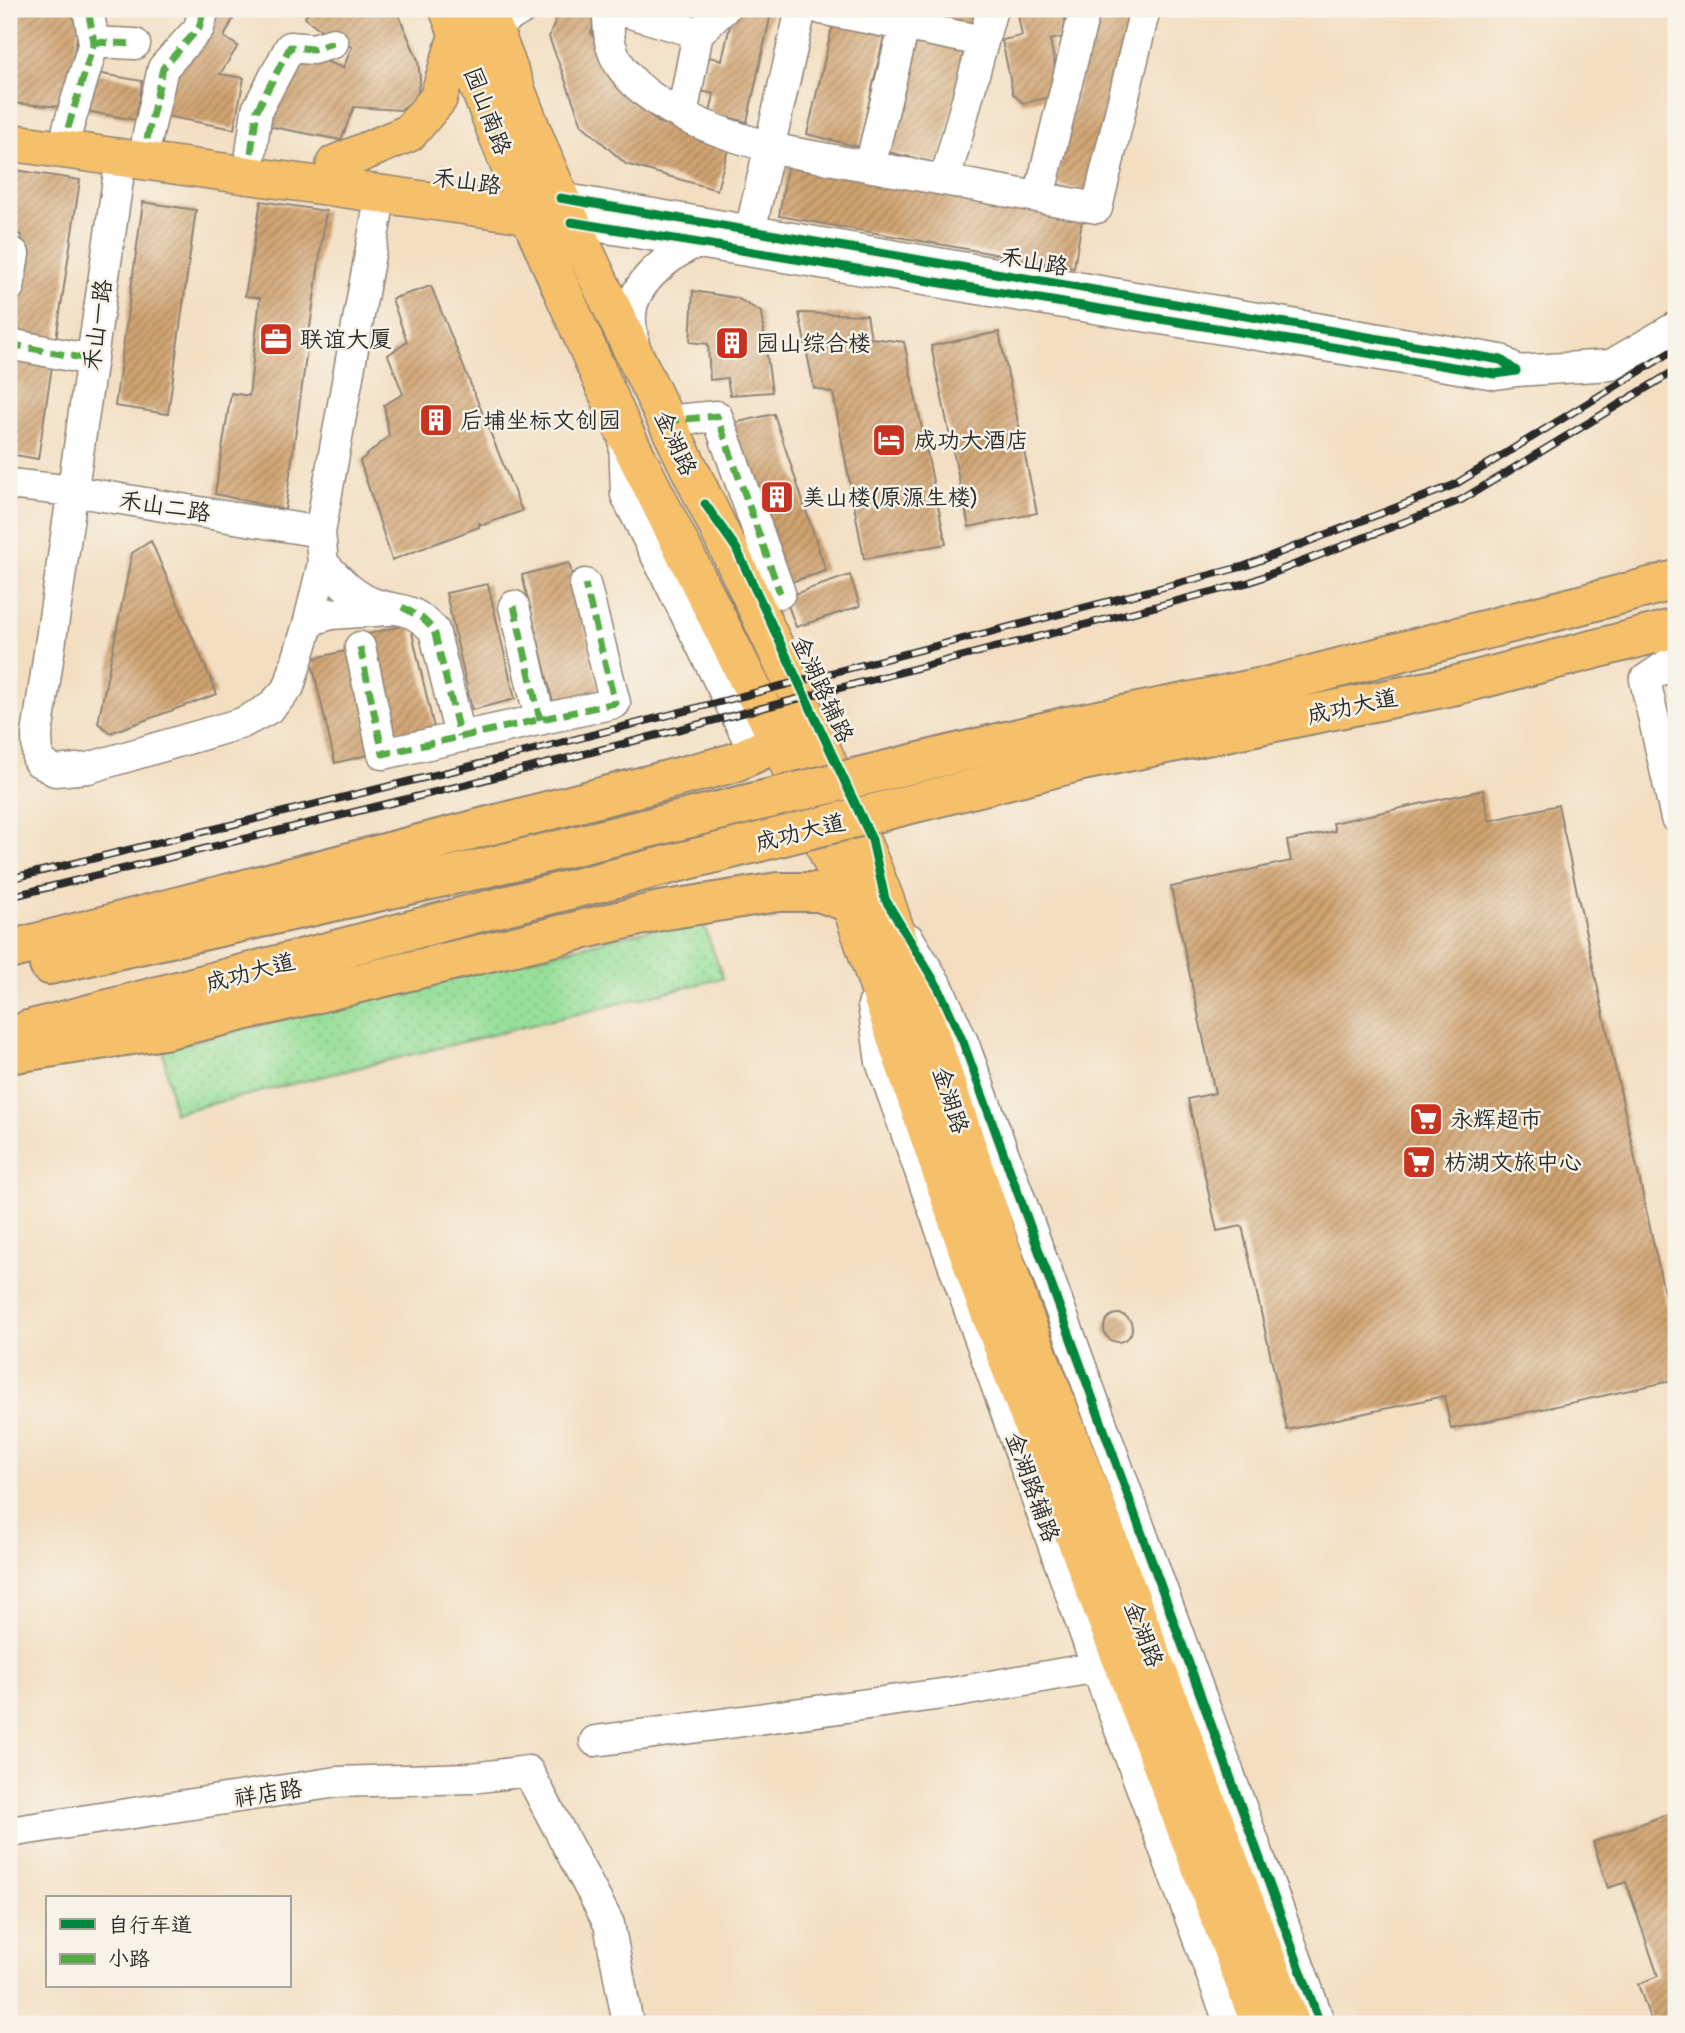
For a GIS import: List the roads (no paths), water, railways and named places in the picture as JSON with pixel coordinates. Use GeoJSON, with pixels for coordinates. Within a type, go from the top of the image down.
{"type":"FeatureCollection","features":[{"type":"Feature","properties":{"kind":"highway","name":"成功大道"},"geometry":{"type":"LineString","coordinates":[[9,974],[481,869],[1068,726],[1273,685],[1676,580]]}},
{"type":"Feature","properties":{"kind":"highway","name":"成功大道"},"geometry":{"type":"LineString","coordinates":[[9,1034],[1078,762],[1457,685],[1676,628]]}},
{"type":"Feature","properties":{"kind":"highway"},"geometry":{"type":"LineString","coordinates":[[9,950],[733,763],[767,747]]}},
{"type":"Feature","properties":{"kind":"highway"},"geometry":{"type":"LineString","coordinates":[[9,1055],[164,1030],[660,911],[778,892],[819,892],[867,901]]}},
{"type":"Feature","properties":{"kind":"main road","name":"园山南路"},"geometry":{"type":"LineString","coordinates":[[500,14],[544,205]]}},
{"type":"Feature","properties":{"kind":"main road","name":"园山南路"},"geometry":{"type":"LineString","coordinates":[[453,21],[544,205]]}},
{"type":"Feature","properties":{"kind":"main road"},"geometry":{"type":"LineString","coordinates":[[335,164],[409,133],[438,99],[453,21]]}},
{"type":"Feature","properties":{"kind":"main road","name":"禾山路"},"geometry":{"type":"LineString","coordinates":[[9,118],[68,128],[134,149],[381,192],[544,205]]}},
{"type":"Feature","properties":{"kind":"main road","name":"禾山路"},"geometry":{"type":"LineString","coordinates":[[9,142],[251,153],[335,164],[544,205]]}},
{"type":"Feature","properties":{"kind":"main road","name":"金湖路"},"geometry":{"type":"LineString","coordinates":[[544,205],[634,355],[801,705],[867,901],[1038,1304],[1291,2024]]}},
{"type":"Feature","properties":{"kind":"main road","name":"金湖路"},"geometry":{"type":"LineString","coordinates":[[544,205],[624,431],[767,747],[867,901],[863,942],[982,1293],[1260,2024]]}},
{"type":"Feature","properties":{"kind":"street"},"geometry":{"type":"LineString","coordinates":[[68,128],[94,42],[88,9]]}},
{"type":"Feature","properties":{"kind":"street","name":"禾山一路"},"geometry":{"type":"LineString","coordinates":[[204,9],[199,28],[163,68],[134,149],[92,360],[37,735],[38,761],[55,771],[88,768],[242,723],[270,708],[289,687],[309,621]]}},
{"type":"Feature","properties":{"kind":"street"},"geometry":{"type":"LineString","coordinates":[[607,9],[612,48],[635,85],[655,102],[682,115],[769,147],[1097,208],[1145,9]]}},
{"type":"Feature","properties":{"kind":"street"},"geometry":{"type":"LineString","coordinates":[[617,9],[698,33]]}},
{"type":"Feature","properties":{"kind":"street"},"geometry":{"type":"LineString","coordinates":[[682,115],[698,33],[724,9]]}},
{"type":"Feature","properties":{"kind":"street"},"geometry":{"type":"LineString","coordinates":[[750,232],[801,9]]}},
{"type":"Feature","properties":{"kind":"street"},"geometry":{"type":"LineString","coordinates":[[821,9],[906,18],[984,41]]}},
{"type":"Feature","properties":{"kind":"street"},"geometry":{"type":"LineString","coordinates":[[944,180],[992,9]]}},
{"type":"Feature","properties":{"kind":"street"},"geometry":{"type":"LineString","coordinates":[[1039,197],[1085,9]]}},
{"type":"Feature","properties":{"kind":"street"},"geometry":{"type":"LineString","coordinates":[[870,166],[906,18]]}},
{"type":"Feature","properties":{"kind":"street"},"geometry":{"type":"LineString","coordinates":[[94,42],[135,44]]}},
{"type":"Feature","properties":{"kind":"street"},"geometry":{"type":"LineString","coordinates":[[251,153],[257,110],[290,47],[313,49],[333,43]]}},
{"type":"Feature","properties":{"kind":"street"},"geometry":{"type":"LineString","coordinates":[[309,621],[323,563],[320,532],[381,192]]}},
{"type":"Feature","properties":{"kind":"street","name":"禾山路"},"geometry":{"type":"LineString","coordinates":[[544,205],[750,232],[1504,368]]}},
{"type":"Feature","properties":{"kind":"street","name":"禾山路"},"geometry":{"type":"LineString","coordinates":[[544,205],[697,242],[1504,368]]}},
{"type":"Feature","properties":{"kind":"street"},"geometry":{"type":"LineString","coordinates":[[634,355],[631,311],[648,276],[675,252],[697,242]]}},
{"type":"Feature","properties":{"kind":"street"},"geometry":{"type":"LineString","coordinates":[[9,287],[14,254]]}},
{"type":"Feature","properties":{"kind":"street"},"geometry":{"type":"LineString","coordinates":[[1504,368],[1611,365],[1676,327]]}},
{"type":"Feature","properties":{"kind":"street"},"geometry":{"type":"LineString","coordinates":[[9,344],[92,360]]}},
{"type":"Feature","properties":{"kind":"street"},"geometry":{"type":"LineString","coordinates":[[666,421],[717,415],[779,593]]}},
{"type":"Feature","properties":{"kind":"street","name":"禾山二路"},"geometry":{"type":"LineString","coordinates":[[9,484],[73,491],[320,532]]}},
{"type":"Feature","properties":{"kind":"street"},"geometry":{"type":"LineString","coordinates":[[323,563],[355,594],[375,604],[402,607],[422,618],[434,630],[460,736]]}},
{"type":"Feature","properties":{"kind":"street"},"geometry":{"type":"LineString","coordinates":[[360,646],[383,754],[615,703],[585,584]]}},
{"type":"Feature","properties":{"kind":"street"},"geometry":{"type":"LineString","coordinates":[[514,606],[541,720]]}},
{"type":"Feature","properties":{"kind":"street"},"geometry":{"type":"LineString","coordinates":[[309,621],[331,614],[402,607]]}},
{"type":"Feature","properties":{"kind":"street"},"geometry":{"type":"LineString","coordinates":[[1676,659],[1645,680],[1676,818]]}},
{"type":"Feature","properties":{"kind":"street","name":"金湖路辅路"},"geometry":{"type":"LineString","coordinates":[[863,942],[881,1062],[1098,1667],[1230,2024]]}},
{"type":"Feature","properties":{"kind":"street"},"geometry":{"type":"LineString","coordinates":[[1038,1304],[1320,2024]]}},
{"type":"Feature","properties":{"kind":"street"},"geometry":{"type":"LineString","coordinates":[[595,1741],[957,1692],[1098,1667]]}},
{"type":"Feature","properties":{"kind":"street","name":"祥店路"},"geometry":{"type":"LineString","coordinates":[[9,1832],[337,1782],[472,1778],[528,1771],[609,1924],[628,2024]]}},
{"type":"Feature","properties":{"kind":"railway"},"geometry":{"type":"LineString","coordinates":[[9,879],[464,768],[1245,566],[1454,485],[1676,349]]}},
{"type":"Feature","properties":{"kind":"railway"},"geometry":{"type":"LineString","coordinates":[[9,897],[468,784],[1250,582],[1461,500],[1676,370]]}},
{"type":"Feature","properties":{"kind":"place","name":"联谊大厦"},"geometry":{"type":"Point","coordinates":[276,339]}},
{"type":"Feature","properties":{"kind":"place","name":"园山综合楼"},"geometry":{"type":"Point","coordinates":[732,343]}},
{"type":"Feature","properties":{"kind":"place","name":"后埔坐标文创园"},"geometry":{"type":"Point","coordinates":[436,420]}},
{"type":"Feature","properties":{"kind":"place","name":"成功大酒店"},"geometry":{"type":"Point","coordinates":[889,440]}},
{"type":"Feature","properties":{"kind":"place","name":"美山楼(原源生楼)"},"geometry":{"type":"Point","coordinates":[777,497]}},
{"type":"Feature","properties":{"kind":"place","name":"永辉超市"},"geometry":{"type":"Point","coordinates":[1426,1119]}},
{"type":"Feature","properties":{"kind":"place","name":"枋湖文旅中心"},"geometry":{"type":"Point","coordinates":[1419,1162]}}]}
